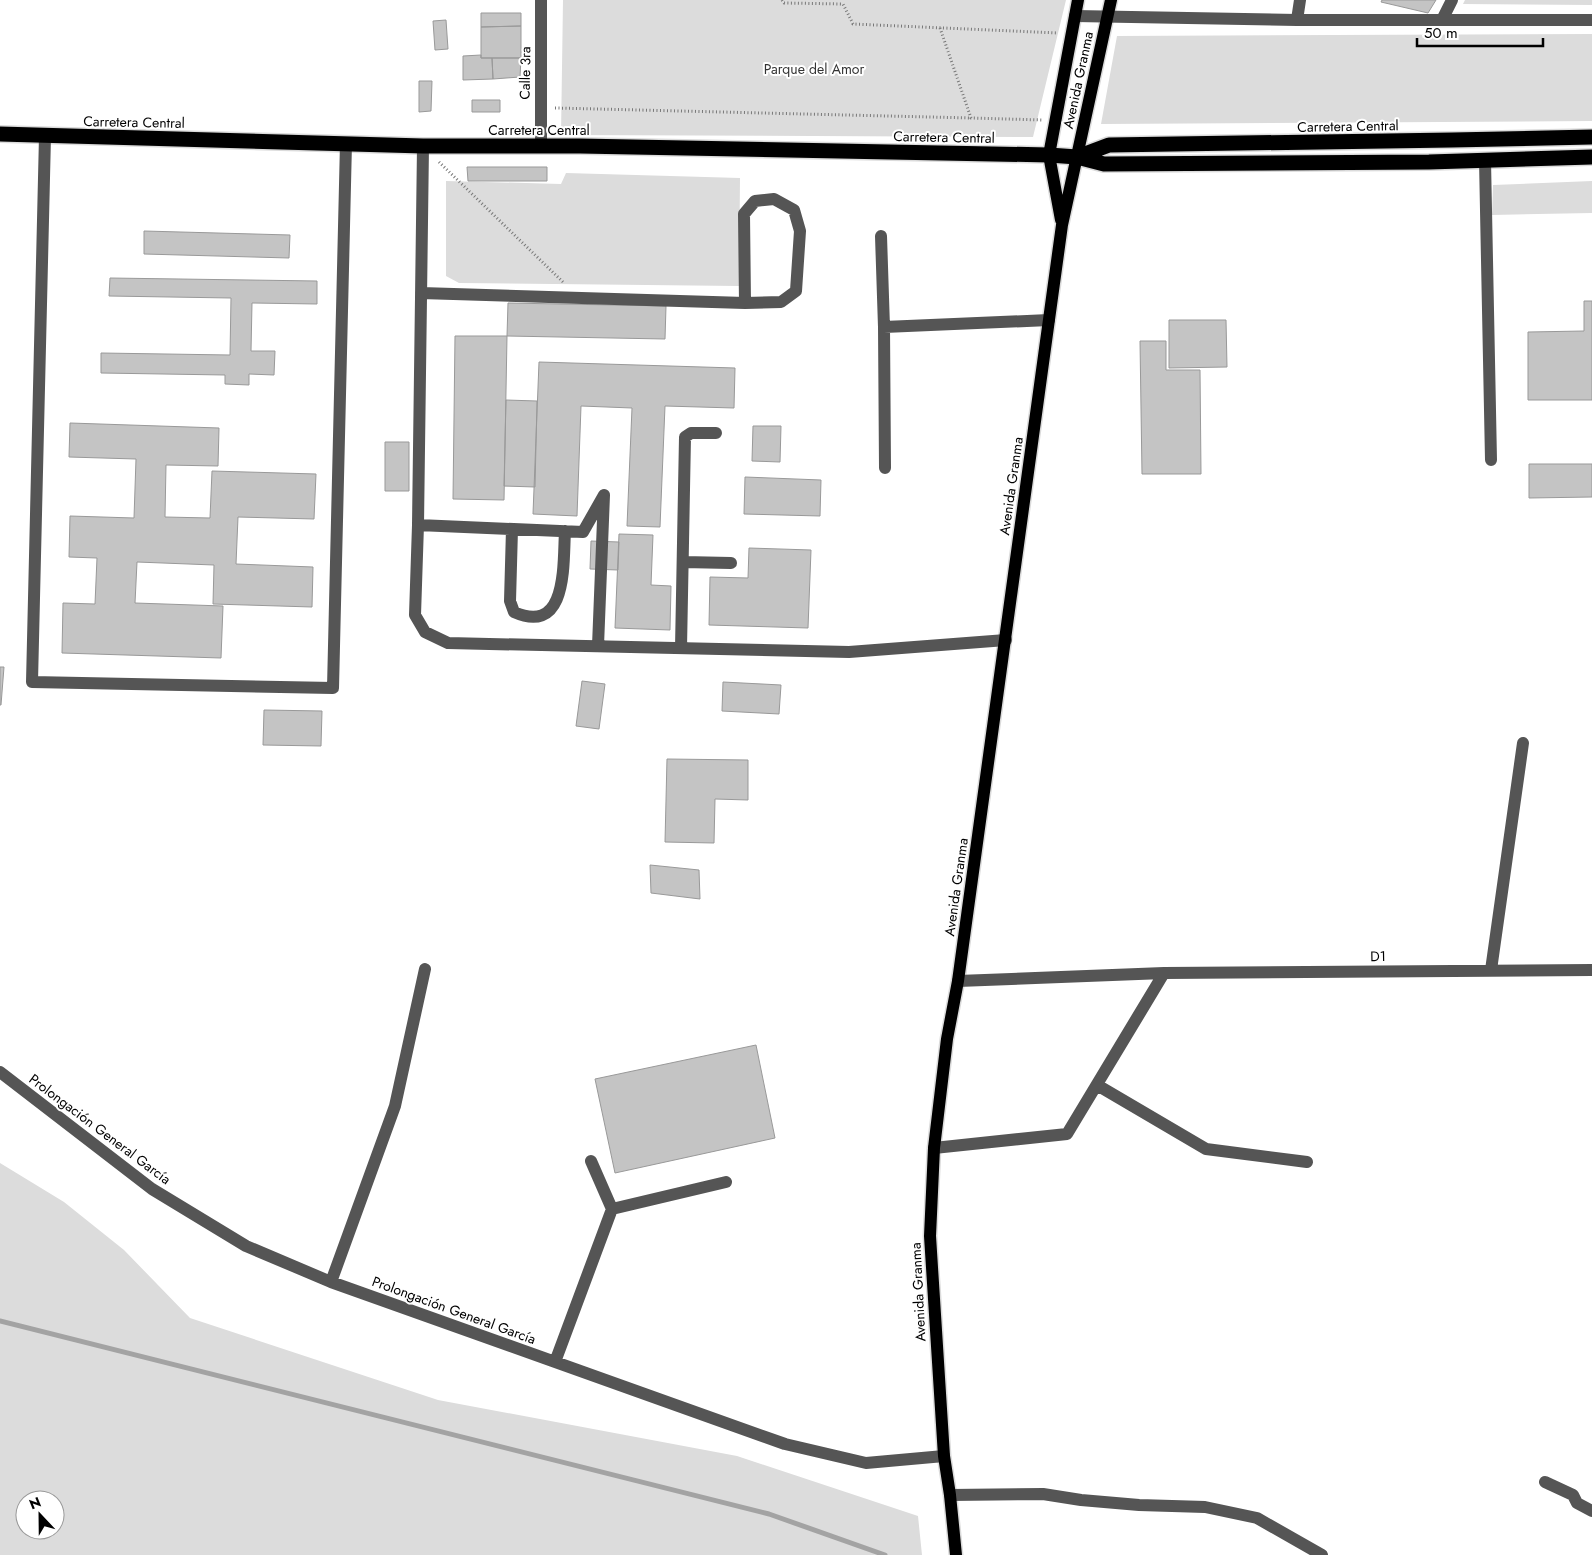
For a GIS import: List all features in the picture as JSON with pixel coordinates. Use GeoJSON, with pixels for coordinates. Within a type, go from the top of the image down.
{"type":"FeatureCollection","features":[{"type":"Feature","properties":{"kind":"highway","name":"Carretera Central"},"geometry":{"type":"LineString","coordinates":[[0,134],[422,146],[540,146],[1049,155],[1077,157],[1104,164],[1419,162],[1592,157]]}},
{"type":"Feature","properties":{"kind":"highway","name":"Carretera Central"},"geometry":{"type":"LineString","coordinates":[[1077,157],[1109,145],[1592,137]]}},
{"type":"Feature","properties":{"kind":"main road","name":"Avenida Granma"},"geometry":{"type":"LineString","coordinates":[[1062,225],[1049,155],[1078,0]]}},
{"type":"Feature","properties":{"kind":"main road","name":"Avenida Granma"},"geometry":{"type":"LineString","coordinates":[[956,1554],[944,1456],[930,1236],[934,1148],[947,1039],[958,981],[1062,225],[1111,0]]}},
{"type":"Feature","properties":{"kind":"street","name":"Calle 3ra"},"geometry":{"type":"LineString","coordinates":[[540,146],[541,0]]}},
{"type":"Feature","properties":{"kind":"street"},"geometry":{"type":"LineString","coordinates":[[1297,20],[1300,0]]}},
{"type":"Feature","properties":{"kind":"street"},"geometry":{"type":"LineString","coordinates":[[1442,20],[1452,0]]}},
{"type":"Feature","properties":{"kind":"street"},"geometry":{"type":"LineString","coordinates":[[1074,16],[1297,20],[1592,20]]}},
{"type":"Feature","properties":{"kind":"street"},"geometry":{"type":"LineString","coordinates":[[45,136],[32,682],[333,688],[346,144]]}},
{"type":"Feature","properties":{"kind":"street"},"geometry":{"type":"LineString","coordinates":[[422,146],[418,525],[415,615],[425,632],[448,643],[849,652],[1006,640]]}},
{"type":"Feature","properties":{"kind":"street"},"geometry":{"type":"LineString","coordinates":[[1485,160],[1491,460]]}},
{"type":"Feature","properties":{"kind":"street"},"geometry":{"type":"LineString","coordinates":[[421,293],[745,303],[781,302],[796,291],[800,231],[794,210],[774,198],[755,201],[744,214],[745,303]]}},
{"type":"Feature","properties":{"kind":"street"},"geometry":{"type":"LineString","coordinates":[[881,236],[885,468]]}},
{"type":"Feature","properties":{"kind":"street"},"geometry":{"type":"LineString","coordinates":[[884,327],[1049,320]]}},
{"type":"Feature","properties":{"kind":"street"},"geometry":{"type":"LineString","coordinates":[[681,648],[685,437],[691,433],[716,433]]}},
{"type":"Feature","properties":{"kind":"street"},"geometry":{"type":"LineString","coordinates":[[418,525],[583,532],[604,495],[598,646]]}},
{"type":"Feature","properties":{"kind":"street"},"geometry":{"type":"LineString","coordinates":[[512,529],[510,601],[514,612],[526,618],[539,617],[553,608],[559,597],[562,586],[565,532]]}},
{"type":"Feature","properties":{"kind":"street"},"geometry":{"type":"LineString","coordinates":[[683,562],[731,563]]}},
{"type":"Feature","properties":{"kind":"street"},"geometry":{"type":"LineString","coordinates":[[1491,970],[1523,743]]}},
{"type":"Feature","properties":{"kind":"street"},"geometry":{"type":"LineString","coordinates":[[331,1282],[395,1106],[425,969]]}},
{"type":"Feature","properties":{"kind":"street","name":"D1"},"geometry":{"type":"LineString","coordinates":[[958,981],[1164,973],[1592,970]]}},
{"type":"Feature","properties":{"kind":"street"},"geometry":{"type":"LineString","coordinates":[[934,1148],[1067,1134],[1164,973]]}},
{"type":"Feature","properties":{"kind":"street","name":"Prolongación General García"},"geometry":{"type":"LineString","coordinates":[[0,1072],[152,1190],[246,1246],[331,1282],[785,1444],[866,1463],[944,1456]]}},
{"type":"Feature","properties":{"kind":"street"},"geometry":{"type":"LineString","coordinates":[[1097,1085],[1206,1149],[1307,1162]]}},
{"type":"Feature","properties":{"kind":"street"},"geometry":{"type":"LineString","coordinates":[[555,1362],[612,1209],[591,1161]]}},
{"type":"Feature","properties":{"kind":"street"},"geometry":{"type":"LineString","coordinates":[[612,1209],[726,1182]]}},
{"type":"Feature","properties":{"kind":"street"},"geometry":{"type":"LineString","coordinates":[[1545,1482],[1573,1495],[1577,1503],[1592,1511]]}},
{"type":"Feature","properties":{"kind":"street"},"geometry":{"type":"LineString","coordinates":[[950,1495],[1043,1494],[1081,1500],[1139,1505],[1205,1507],[1257,1518],[1322,1555]]}},
{"type":"Feature","properties":{"kind":"path"},"geometry":{"type":"LineString","coordinates":[[782,0],[784,3],[843,4],[853,24],[1071,33]]}},
{"type":"Feature","properties":{"kind":"path"},"geometry":{"type":"LineString","coordinates":[[940,28],[972,118]]}},
{"type":"Feature","properties":{"kind":"path"},"geometry":{"type":"LineString","coordinates":[[540,108],[1055,120]]}},
{"type":"Feature","properties":{"kind":"path"},"geometry":{"type":"LineString","coordinates":[[422,146],[579,298]]}},
{"type":"Feature","properties":{"kind":"green space","name":"Parque del Amor"},"geometry":{"type":"Polygon","coordinates":[[[563,0],[1066,0],[1033,137],[561,135],[563,0]]]}},
{"type":"Feature","properties":{"kind":"green space"},"geometry":{"type":"Polygon","coordinates":[[[1465,0],[1592,0],[1592,5],[1463,4],[1465,0]]]}},
{"type":"Feature","properties":{"kind":"green space"},"geometry":{"type":"Polygon","coordinates":[[[1592,34],[1592,121],[1101,124],[1117,36],[1592,34]]]}},
{"type":"Feature","properties":{"kind":"green space"},"geometry":{"type":"Polygon","coordinates":[[[566,173],[740,178],[739,286],[459,283],[446,276],[446,181],[561,184],[566,173]]]}},
{"type":"Feature","properties":{"kind":"green space"},"geometry":{"type":"Polygon","coordinates":[[[1592,181],[1592,213],[1492,215],[1493,185],[1592,181]]]}},
{"type":"Feature","properties":{"kind":"green space"},"geometry":{"type":"Polygon","coordinates":[[[0,1163],[64,1202],[124,1250],[190,1318],[438,1400],[737,1456],[918,1516],[922,1555],[0,1555],[0,1163]]]}},
{"type":"Feature","properties":{"kind":"building"},"geometry":{"type":"Polygon","coordinates":[[[1382,0],[1436,0],[1428,13],[1381,2],[1382,0]]]}},
{"type":"Feature","properties":{"kind":"building"},"geometry":{"type":"Polygon","coordinates":[[[481,13],[521,13],[521,26],[481,27],[481,13]]]}},
{"type":"Feature","properties":{"kind":"building"},"geometry":{"type":"Polygon","coordinates":[[[446,20],[448,49],[435,50],[433,21],[446,20]]]}},
{"type":"Feature","properties":{"kind":"building"},"geometry":{"type":"Polygon","coordinates":[[[521,26],[521,58],[481,58],[481,27],[521,26]]]}},
{"type":"Feature","properties":{"kind":"building"},"geometry":{"type":"Polygon","coordinates":[[[481,55],[481,58],[492,58],[493,79],[463,80],[463,56],[481,55]]]}},
{"type":"Feature","properties":{"kind":"building"},"geometry":{"type":"Polygon","coordinates":[[[492,58],[521,58],[520,77],[493,79],[492,58]]]}},
{"type":"Feature","properties":{"kind":"building"},"geometry":{"type":"Polygon","coordinates":[[[419,81],[432,81],[431,111],[419,112],[419,81]]]}},
{"type":"Feature","properties":{"kind":"building"},"geometry":{"type":"Polygon","coordinates":[[[472,100],[500,100],[500,112],[472,112],[472,100]]]}},
{"type":"Feature","properties":{"kind":"building"},"geometry":{"type":"Polygon","coordinates":[[[467,167],[547,167],[547,181],[468,181],[467,167]]]}},
{"type":"Feature","properties":{"kind":"building"},"geometry":{"type":"Polygon","coordinates":[[[144,231],[290,235],[289,258],[144,254],[144,231]]]}},
{"type":"Feature","properties":{"kind":"building"},"geometry":{"type":"Polygon","coordinates":[[[110,278],[317,281],[317,304],[252,303],[251,351],[275,351],[274,375],[249,374],[249,385],[225,384],[225,375],[101,373],[101,353],[230,355],[231,298],[109,296],[110,278]]]}},
{"type":"Feature","properties":{"kind":"building"},"geometry":{"type":"Polygon","coordinates":[[[1584,301],[1592,301],[1592,400],[1528,400],[1528,332],[1584,331],[1584,301]]]}},
{"type":"Feature","properties":{"kind":"building"},"geometry":{"type":"Polygon","coordinates":[[[508,303],[666,306],[665,339],[507,336],[508,303]]]}},
{"type":"Feature","properties":{"kind":"building"},"geometry":{"type":"Polygon","coordinates":[[[1169,320],[1226,320],[1227,367],[1169,368],[1169,320]]]}},
{"type":"Feature","properties":{"kind":"building"},"geometry":{"type":"Polygon","coordinates":[[[455,336],[507,336],[504,500],[453,499],[455,336]]]}},
{"type":"Feature","properties":{"kind":"building"},"geometry":{"type":"Polygon","coordinates":[[[1140,341],[1166,341],[1166,370],[1200,370],[1201,474],[1142,474],[1140,341]]]}},
{"type":"Feature","properties":{"kind":"building"},"geometry":{"type":"Polygon","coordinates":[[[539,362],[735,368],[734,408],[665,406],[660,527],[627,526],[632,408],[581,406],[577,516],[533,514],[539,362]]]}},
{"type":"Feature","properties":{"kind":"building"},"geometry":{"type":"Polygon","coordinates":[[[506,400],[537,401],[535,487],[504,486],[506,400]]]}},
{"type":"Feature","properties":{"kind":"building"},"geometry":{"type":"Polygon","coordinates":[[[70,423],[219,428],[218,466],[166,465],[165,517],[210,518],[212,471],[316,474],[314,519],[238,517],[236,564],[313,567],[312,607],[213,604],[214,565],[137,562],[135,603],[223,606],[221,658],[62,653],[63,603],[95,604],[97,558],[69,557],[70,516],[134,518],[136,459],[69,457],[70,423]]]}},
{"type":"Feature","properties":{"kind":"building"},"geometry":{"type":"Polygon","coordinates":[[[753,426],[781,426],[780,462],[752,461],[753,426]]]}},
{"type":"Feature","properties":{"kind":"building"},"geometry":{"type":"Polygon","coordinates":[[[385,442],[409,442],[409,491],[385,491],[385,442]]]}},
{"type":"Feature","properties":{"kind":"building"},"geometry":{"type":"Polygon","coordinates":[[[1529,464],[1592,464],[1592,497],[1529,498],[1529,464]]]}},
{"type":"Feature","properties":{"kind":"building"},"geometry":{"type":"Polygon","coordinates":[[[745,477],[821,480],[820,516],[744,514],[745,477]]]}},
{"type":"Feature","properties":{"kind":"building"},"geometry":{"type":"Polygon","coordinates":[[[619,534],[653,535],[651,585],[671,586],[670,630],[615,628],[619,534]]]}},
{"type":"Feature","properties":{"kind":"building"},"geometry":{"type":"Polygon","coordinates":[[[591,541],[619,542],[618,570],[590,569],[591,541]]]}},
{"type":"Feature","properties":{"kind":"building"},"geometry":{"type":"Polygon","coordinates":[[[749,548],[811,550],[808,628],[709,625],[710,577],[748,578],[749,548]]]}},
{"type":"Feature","properties":{"kind":"building"},"geometry":{"type":"Polygon","coordinates":[[[0,667],[4,667],[1,705],[0,705],[0,667]]]}},
{"type":"Feature","properties":{"kind":"building"},"geometry":{"type":"Polygon","coordinates":[[[582,681],[605,684],[599,729],[576,726],[582,681]]]}},
{"type":"Feature","properties":{"kind":"building"},"geometry":{"type":"Polygon","coordinates":[[[723,682],[781,685],[779,714],[722,711],[723,682]]]}},
{"type":"Feature","properties":{"kind":"building"},"geometry":{"type":"Polygon","coordinates":[[[264,710],[322,711],[321,746],[263,745],[264,710]]]}},
{"type":"Feature","properties":{"kind":"building"},"geometry":{"type":"Polygon","coordinates":[[[667,759],[748,760],[748,800],[715,799],[714,843],[665,842],[667,759]]]}},
{"type":"Feature","properties":{"kind":"building"},"geometry":{"type":"Polygon","coordinates":[[[650,865],[699,870],[700,899],[651,893],[650,865]]]}},
{"type":"Feature","properties":{"kind":"building"},"geometry":{"type":"Polygon","coordinates":[[[756,1045],[775,1138],[615,1173],[595,1079],[756,1045]]]}},
{"type":"Feature","properties":{"kind":"waterway"},"geometry":{"type":"LineString","coordinates":[[0,1321],[769,1514],[885,1555]]}}]}
